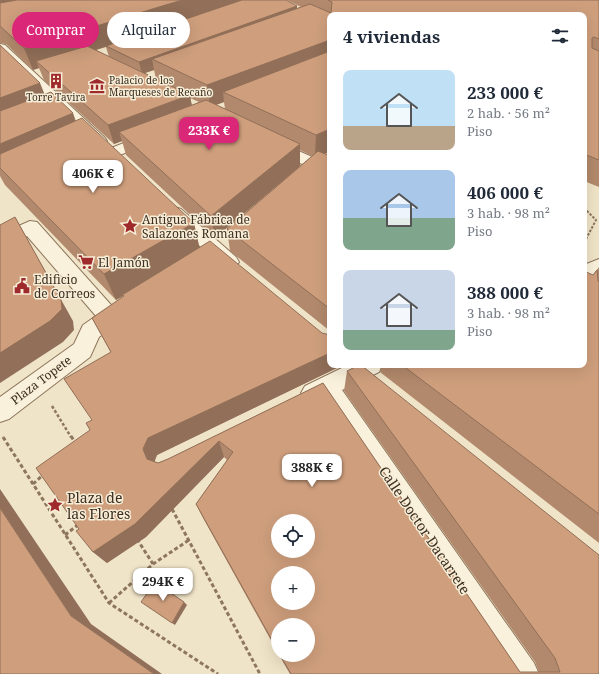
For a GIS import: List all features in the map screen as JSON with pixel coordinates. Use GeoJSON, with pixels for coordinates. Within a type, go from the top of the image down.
{"type":"FeatureCollection","features":[{"type":"Feature","properties":{"kind":"street"},"geometry":{"type":"LineString","coordinates":[[0,48],[5,60],[31,77],[55,110],[86,140],[118,159],[168,131]]}},
{"type":"Feature","properties":{"kind":"street"},"geometry":{"type":"LineString","coordinates":[[31,77],[45,73]]}},
{"type":"Feature","properties":{"kind":"street"},"geometry":{"type":"LineString","coordinates":[[259,138],[320,168]]}},
{"type":"Feature","properties":{"kind":"street"},"geometry":{"type":"LineString","coordinates":[[164,202],[215,250],[246,276]]}},
{"type":"Feature","properties":{"kind":"street"},"geometry":{"type":"LineString","coordinates":[[0,242],[30,227],[109,317],[136,301]]}},
{"type":"Feature","properties":{"kind":"street"},"geometry":{"type":"LineString","coordinates":[[587,272],[599,266]]}},
{"type":"Feature","properties":{"kind":"street","name":"Plaza Topete"},"geometry":{"type":"LineString","coordinates":[[0,411],[82,350],[91,331],[109,317]]}},
{"type":"Feature","properties":{"kind":"street"},"geometry":{"type":"LineString","coordinates":[[292,403],[326,386],[365,371]]}},
{"type":"Feature","properties":{"kind":"street","name":"Calle Doctor Dacarrete"},"geometry":{"type":"LineString","coordinates":[[326,386],[523,674]]}},
{"type":"Feature","properties":{"kind":"path"},"geometry":{"type":"LineString","coordinates":[[587,211],[598,220],[587,238]]}},
{"type":"Feature","properties":{"kind":"path"},"geometry":{"type":"LineString","coordinates":[[38,383],[80,450]]}},
{"type":"Feature","properties":{"kind":"path"},"geometry":{"type":"LineString","coordinates":[[0,432],[109,603],[218,674]]}},
{"type":"Feature","properties":{"kind":"path"},"geometry":{"type":"LineString","coordinates":[[71,449],[83,440]]}},
{"type":"Feature","properties":{"kind":"path"},"geometry":{"type":"LineString","coordinates":[[33,484],[44,474]]}},
{"type":"Feature","properties":{"kind":"path"},"geometry":{"type":"LineString","coordinates":[[171,507],[260,674]]}},
{"type":"Feature","properties":{"kind":"path"},"geometry":{"type":"LineString","coordinates":[[65,535],[81,522]]}},
{"type":"Feature","properties":{"kind":"path"},"geometry":{"type":"LineString","coordinates":[[133,533],[152,564]]}},
{"type":"Feature","properties":{"kind":"path"},"geometry":{"type":"LineString","coordinates":[[109,603],[152,564],[189,540]]}},
{"type":"Feature","properties":{"kind":"building"},"geometry":{"type":"Polygon","coordinates":[[[17,0],[182,0],[142,12],[107,12],[107,23],[99,25],[99,12],[12,12],[12,37],[0,26],[0,3],[17,0]]]}},
{"type":"Feature","properties":{"kind":"building"},"geometry":{"type":"Polygon","coordinates":[[[242,0],[286,0],[297,6],[190,44],[190,18],[242,0]]]}},
{"type":"Feature","properties":{"kind":"building"},"geometry":{"type":"Polygon","coordinates":[[[328,0],[599,0],[599,39],[594,37],[592,38],[592,48],[599,51],[599,160],[587,155],[587,12],[331,12],[332,2],[328,0]]]}},
{"type":"Feature","properties":{"kind":"building"},"geometry":{"type":"Polygon","coordinates":[[[310,4],[329,12],[327,12],[327,41],[207,85],[152,59],[184,48],[190,48],[190,46],[310,4]]]}},
{"type":"Feature","properties":{"kind":"building"},"geometry":{"type":"Polygon","coordinates":[[[0,45],[40,83],[0,98],[0,45]]]}},
{"type":"Feature","properties":{"kind":"building"},"geometry":{"type":"Polygon","coordinates":[[[80,48],[91,48],[190,95],[108,125],[36,61],[80,48]]]}},
{"type":"Feature","properties":{"kind":"building"},"geometry":{"type":"Polygon","coordinates":[[[110,48],[178,48],[139,62],[110,48]]]}},
{"type":"Feature","properties":{"kind":"building"},"geometry":{"type":"Polygon","coordinates":[[[327,52],[327,130],[316,135],[223,92],[327,52]]]}},
{"type":"Feature","properties":{"kind":"building"},"geometry":{"type":"Polygon","coordinates":[[[51,92],[73,113],[0,144],[0,111],[51,92]]]}},
{"type":"Feature","properties":{"kind":"building"},"geometry":{"type":"Polygon","coordinates":[[[206,100],[300,144],[211,216],[119,132],[206,100]]]}},
{"type":"Feature","properties":{"kind":"building"},"geometry":{"type":"Polygon","coordinates":[[[82,118],[194,223],[104,274],[0,168],[0,154],[82,118]]]}},
{"type":"Feature","properties":{"kind":"building"},"geometry":{"type":"Polygon","coordinates":[[[318,151],[327,155],[327,307],[227,229],[318,151]]]}},
{"type":"Feature","properties":{"kind":"building","name":"Edificio de Correos"},"geometry":{"type":"Polygon","coordinates":[[[15,217],[61,300],[62,309],[50,321],[0,353],[0,225],[15,217]]]}},
{"type":"Feature","properties":{"kind":"building"},"geometry":{"type":"Polygon","coordinates":[[[210,241],[322,333],[327,334],[327,354],[148,438],[143,449],[147,459],[158,463],[168,459],[323,383],[520,672],[560,672],[555,658],[347,371],[353,368],[365,368],[599,555],[599,674],[291,674],[284,662],[315,662],[315,618],[271,618],[271,638],[196,504],[233,452],[219,441],[135,524],[93,552],[76,531],[79,529],[36,468],[90,430],[86,423],[92,420],[64,379],[111,352],[92,318],[124,296],[122,295],[210,241]]]}},
{"type":"Feature","properties":{"kind":"building"},"geometry":{"type":"Polygon","coordinates":[[[597,270],[599,282],[599,514],[406,368],[587,368],[587,272],[593,275],[597,270]]]}},
{"type":"Feature","properties":{"kind":"building"},"geometry":{"type":"Polygon","coordinates":[[[0,508],[71,616],[154,674],[0,674],[0,508]]]}},
{"type":"Feature","properties":{"kind":"building"},"geometry":{"type":"Polygon","coordinates":[[[155,582],[184,602],[172,623],[141,602],[155,582]]]}},
{"type":"Feature","properties":{"kind":"place","name":"Torre Tavira"},"geometry":{"type":"Point","coordinates":[56,81]}},
{"type":"Feature","properties":{"kind":"place","name":"Palacio de los Marqueses de Recaño"},"geometry":{"type":"Point","coordinates":[97,86]}},
{"type":"Feature","properties":{"kind":"place","name":"Antigua Fábrica de Salazones Romana"},"geometry":{"type":"Point","coordinates":[130,226]}},
{"type":"Feature","properties":{"kind":"place","name":"El Jamón"},"geometry":{"type":"Point","coordinates":[86,262]}},
{"type":"Feature","properties":{"kind":"place","name":"Edificio de Correos"},"geometry":{"type":"Point","coordinates":[22,286]}},
{"type":"Feature","properties":{"kind":"place","name":"Plaza de las Flores"},"geometry":{"type":"Point","coordinates":[55,505]}}]}
